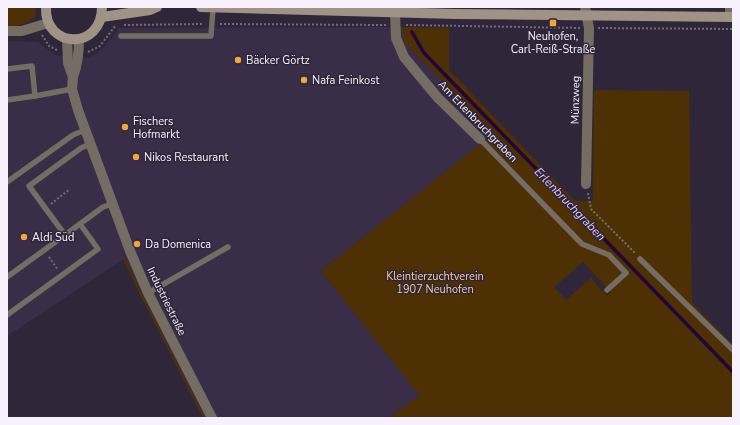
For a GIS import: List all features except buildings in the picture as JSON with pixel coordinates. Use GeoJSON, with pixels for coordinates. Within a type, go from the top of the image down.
{"type":"FeatureCollection","features":[{"type":"Feature","properties":{"kind":"street"},"geometry":{"type":"LineString","coordinates":[[46,7],[48,23],[53,30],[67,39],[79,39],[94,32],[99,25],[102,12],[150,10],[157,7]]}},
{"type":"Feature","properties":{"kind":"street"},"geometry":{"type":"LineString","coordinates":[[201,7],[367,9],[395,12],[585,11],[731,14]]}},
{"type":"Feature","properties":{"kind":"street","name":"Münzweg"},"geometry":{"type":"LineString","coordinates":[[585,11],[589,28],[586,184]]}},
{"type":"Feature","properties":{"kind":"street","name":"Am Erlenbruchgraben"},"geometry":{"type":"LineString","coordinates":[[395,12],[394,25],[396,38],[404,57],[438,98],[480,139]]}},
{"type":"Feature","properties":{"kind":"street"},"geometry":{"type":"LineString","coordinates":[[7,31],[22,31],[48,23]]}},
{"type":"Feature","properties":{"kind":"street","name":"Industriestraße"},"geometry":{"type":"LineString","coordinates":[[67,39],[67,54],[72,77],[72,89],[78,110],[112,204],[148,293],[212,418]]}},
{"type":"Feature","properties":{"kind":"street","name":"Industriestraße"},"geometry":{"type":"LineString","coordinates":[[72,77],[77,67],[79,39]]}},
{"type":"Feature","properties":{"kind":"lane"},"geometry":{"type":"LineString","coordinates":[[121,36],[211,36],[213,8]]}},
{"type":"Feature","properties":{"kind":"lane"},"geometry":{"type":"LineString","coordinates":[[7,69],[32,66],[35,96]]}},
{"type":"Feature","properties":{"kind":"lane"},"geometry":{"type":"LineString","coordinates":[[7,100],[72,89]]}},
{"type":"Feature","properties":{"kind":"lane"},"geometry":{"type":"LineString","coordinates":[[7,182],[73,135],[85,130]]}},
{"type":"Feature","properties":{"kind":"lane","name":"Am Erlenbruchgraben"},"geometry":{"type":"LineString","coordinates":[[480,139],[582,244],[609,255],[626,273],[607,290]]}},
{"type":"Feature","properties":{"kind":"lane"},"geometry":{"type":"LineString","coordinates":[[65,235],[29,186],[81,148],[90,144]]}},
{"type":"Feature","properties":{"kind":"lane"},"geometry":{"type":"LineString","coordinates":[[7,277],[103,207],[112,204]]}},
{"type":"Feature","properties":{"kind":"lane"},"geometry":{"type":"LineString","coordinates":[[7,315],[98,249],[80,224]]}},
{"type":"Feature","properties":{"kind":"lane"},"geometry":{"type":"LineString","coordinates":[[148,293],[228,247]]}},
{"type":"Feature","properties":{"kind":"lane"},"geometry":{"type":"LineString","coordinates":[[640,259],[733,350]]}},
{"type":"Feature","properties":{"kind":"path"},"geometry":{"type":"LineString","coordinates":[[79,54],[86,54],[100,46],[116,25],[394,25],[733,29]]}},
{"type":"Feature","properties":{"kind":"path"},"geometry":{"type":"LineString","coordinates":[[41,35],[49,46],[59,52],[67,54]]}},
{"type":"Feature","properties":{"kind":"path"},"geometry":{"type":"LineString","coordinates":[[586,184],[591,209],[640,259]]}},
{"type":"Feature","properties":{"kind":"path"},"geometry":{"type":"LineString","coordinates":[[45,208],[70,189]]}},
{"type":"Feature","properties":{"kind":"path"},"geometry":{"type":"LineString","coordinates":[[44,250],[62,276]]}},
{"type":"Feature","properties":{"kind":"shaded area"},"geometry":{"type":"Polygon","coordinates":[[[403,27],[403,41],[494,133],[321,271],[420,396],[388,418],[205,418],[125,258],[7,336],[7,41],[38,42],[54,54],[71,59],[87,58],[99,52],[113,37],[118,28],[403,27]]]}},
{"type":"Feature","properties":{"kind":"green space"},"geometry":{"type":"Polygon","coordinates":[[[7,7],[36,7],[35,17],[18,25],[7,25],[7,7]]]}},
{"type":"Feature","properties":{"kind":"green space","name":"Kleintierzuchtverein 1907 Neuhofen"},"geometry":{"type":"Polygon","coordinates":[[[403,27],[449,28],[449,70],[575,201],[593,201],[594,90],[689,91],[692,303],[733,345],[733,418],[388,418],[420,396],[321,271],[494,133],[403,41],[403,27]],[[583,262],[554,287],[566,300],[591,278],[607,296],[611,292],[583,262]]]}},
{"type":"Feature","properties":{"kind":"green space"},"geometry":{"type":"Polygon","coordinates":[[[125,257],[143,296],[205,418],[203,418],[141,297],[123,259],[125,257]]]}},
{"type":"Feature","properties":{"kind":"waterway","name":"Erlenbruchgraben"},"geometry":{"type":"LineString","coordinates":[[412,32],[424,53],[733,372]]}},
{"type":"Feature","properties":{"kind":"place","name":"Neuhofen, Carl-Reiß-Straße"},"geometry":{"type":"Point","coordinates":[553,23]}},
{"type":"Feature","properties":{"kind":"place","name":"Bäcker Görtz"},"geometry":{"type":"Point","coordinates":[238,60]}},
{"type":"Feature","properties":{"kind":"place","name":"Nafa Feinkost"},"geometry":{"type":"Point","coordinates":[304,80]}},
{"type":"Feature","properties":{"kind":"place","name":"Fischers Hofmarkt"},"geometry":{"type":"Point","coordinates":[125,127]}},
{"type":"Feature","properties":{"kind":"place","name":"Nikos Restaurant"},"geometry":{"type":"Point","coordinates":[136,157]}},
{"type":"Feature","properties":{"kind":"place","name":"Aldi Süd"},"geometry":{"type":"Point","coordinates":[24,237]}},
{"type":"Feature","properties":{"kind":"place","name":"Da Domenica"},"geometry":{"type":"Point","coordinates":[137,244]}}]}
